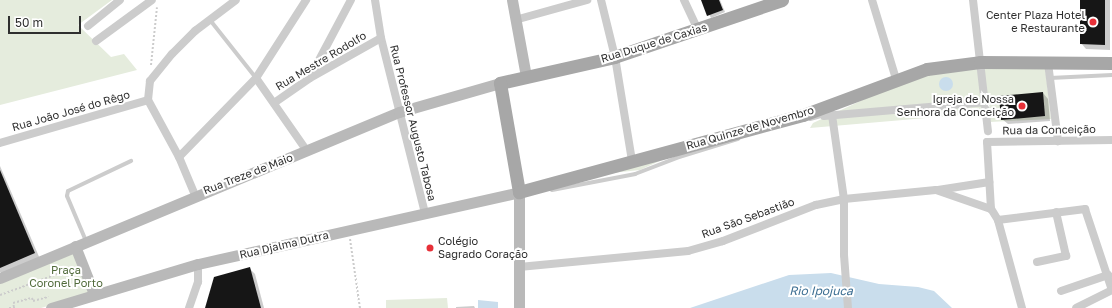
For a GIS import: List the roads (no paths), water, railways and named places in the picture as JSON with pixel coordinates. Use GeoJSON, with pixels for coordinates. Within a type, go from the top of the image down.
{"type":"FeatureCollection","features":[{"type":"Feature","properties":{"kind":"main road"},"geometry":{"type":"LineString","coordinates":[[512,0],[526,76]]}},
{"type":"Feature","properties":{"kind":"main road","name":"Rua Duque de Caxias"},"geometry":{"type":"LineString","coordinates":[[500,83],[615,57],[698,30],[782,0]]}},
{"type":"Feature","properties":{"kind":"main road","name":"Rua Quinze de Novembro"},"geometry":{"type":"LineString","coordinates":[[519,195],[632,161],[802,115],[896,79],[927,69],[980,62],[1112,63]]}},
{"type":"Feature","properties":{"kind":"main road"},"geometry":{"type":"LineString","coordinates":[[500,83],[519,195],[519,308]]}},
{"type":"Feature","properties":{"kind":"main road","name":"Rua Treze de Maio"},"geometry":{"type":"LineString","coordinates":[[0,278],[195,195],[307,151],[399,112],[500,83]]}},
{"type":"Feature","properties":{"kind":"main road","name":"Rua Djalma Dutra"},"geometry":{"type":"LineString","coordinates":[[51,308],[198,264],[425,213],[519,195]]}},
{"type":"Feature","properties":{"kind":"main road"},"geometry":{"type":"LineString","coordinates":[[75,246],[94,294]]}},
{"type":"Feature","properties":{"kind":"street"},"geometry":{"type":"LineString","coordinates":[[88,26],[120,0]]}},
{"type":"Feature","properties":{"kind":"street"},"geometry":{"type":"LineString","coordinates":[[96,41],[152,0]]}},
{"type":"Feature","properties":{"kind":"street"},"geometry":{"type":"LineString","coordinates":[[195,195],[179,157],[148,100],[150,81],[172,54],[210,20],[236,0]]}},
{"type":"Feature","properties":{"kind":"street"},"geometry":{"type":"LineString","coordinates":[[179,157],[256,78],[306,0]]}},
{"type":"Feature","properties":{"kind":"street"},"geometry":{"type":"LineString","coordinates":[[310,78],[351,0]]}},
{"type":"Feature","properties":{"kind":"street","name":"Rua Professor Augusto Tabosa"},"geometry":{"type":"LineString","coordinates":[[375,0],[380,38],[425,213]]}},
{"type":"Feature","properties":{"kind":"street"},"geometry":{"type":"LineString","coordinates":[[515,20],[587,0]]}},
{"type":"Feature","properties":{"kind":"street"},"geometry":{"type":"LineString","coordinates":[[601,0],[615,57],[632,161]]}},
{"type":"Feature","properties":{"kind":"street"},"geometry":{"type":"LineString","coordinates":[[684,0],[698,30]]}},
{"type":"Feature","properties":{"kind":"street"},"geometry":{"type":"LineString","coordinates":[[872,0],[896,79]]}},
{"type":"Feature","properties":{"kind":"street"},"geometry":{"type":"LineString","coordinates":[[973,0],[980,62],[987,102],[988,131]]}},
{"type":"Feature","properties":{"kind":"street","name":"Rua Mestre Rodolfo"},"geometry":{"type":"LineString","coordinates":[[274,103],[310,78],[380,38]]}},
{"type":"Feature","properties":{"kind":"street"},"geometry":{"type":"LineString","coordinates":[[1048,63],[1058,141]]}},
{"type":"Feature","properties":{"kind":"street"},"geometry":{"type":"LineString","coordinates":[[256,78],[307,151]]}},
{"type":"Feature","properties":{"kind":"street","name":"Rua João José do Rêgo"},"geometry":{"type":"LineString","coordinates":[[0,143],[148,100]]}},
{"type":"Feature","properties":{"kind":"street"},"geometry":{"type":"LineString","coordinates":[[824,116],[987,102]]}},
{"type":"Feature","properties":{"kind":"street"},"geometry":{"type":"LineString","coordinates":[[832,116],[844,199],[844,255],[848,308]]}},
{"type":"Feature","properties":{"kind":"street","name":"Rua da Conceição"},"geometry":{"type":"LineString","coordinates":[[989,182],[987,142],[1112,140]]}},
{"type":"Feature","properties":{"kind":"street"},"geometry":{"type":"LineString","coordinates":[[989,182],[991,209],[998,220],[1022,308]]}},
{"type":"Feature","properties":{"kind":"street","name":"Rua São Sebastião"},"geometry":{"type":"LineString","coordinates":[[519,267],[688,251],[723,241],[816,205],[844,199],[936,190],[989,182]]}},
{"type":"Feature","properties":{"kind":"street","name":"Rua São Sebastião"},"geometry":{"type":"LineString","coordinates":[[936,190],[991,209]]}},
{"type":"Feature","properties":{"kind":"street"},"geometry":{"type":"LineString","coordinates":[[998,220],[1084,208],[1112,290],[1076,308]]}},
{"type":"Feature","properties":{"kind":"street"},"geometry":{"type":"LineString","coordinates":[[1037,262],[1066,256],[1056,212]]}},
{"type":"Feature","properties":{"kind":"street"},"geometry":{"type":"LineString","coordinates":[[189,308],[198,282],[198,264]]}},
{"type":"Feature","properties":{"kind":"street"},"geometry":{"type":"LineString","coordinates":[[1061,291],[1108,275]]}},
{"type":"Feature","properties":{"kind":"lane"},"geometry":{"type":"LineString","coordinates":[[210,20],[256,78]]}},
{"type":"Feature","properties":{"kind":"lane"},"geometry":{"type":"LineString","coordinates":[[1050,78],[1112,75]]}},
{"type":"Feature","properties":{"kind":"lane"},"geometry":{"type":"LineString","coordinates":[[519,195],[635,174],[679,157],[764,131],[824,116],[856,95]]}},
{"type":"Feature","properties":{"kind":"lane"},"geometry":{"type":"LineString","coordinates":[[86,241],[67,196],[68,191],[131,161]]}},
{"type":"Feature","properties":{"kind":"water"},"geometry":{"type":"Polygon","coordinates":[[[946,77],[951,79],[953,84],[951,89],[946,91],[941,89],[939,84],[941,79],[946,77]]]}},
{"type":"Feature","properties":{"kind":"water","name":"Rio Ipojuca"},"geometry":{"type":"Polygon","coordinates":[[[831,273],[879,284],[918,287],[934,291],[952,308],[690,308],[789,275],[831,273]]]}},
{"type":"Feature","properties":{"kind":"water"},"geometry":{"type":"Polygon","coordinates":[[[478,300],[498,302],[498,308],[478,308],[478,300]]]}},
{"type":"Feature","properties":{"kind":"place","name":"Center Plaza Hotel e Restaurante"},"geometry":{"type":"Point","coordinates":[1093,22]}},
{"type":"Feature","properties":{"kind":"place","name":"Igreja de Nossa Senhora da Conceição"},"geometry":{"type":"Point","coordinates":[1022,106]}},
{"type":"Feature","properties":{"kind":"place","name":"Colégio Sagrado Coração"},"geometry":{"type":"Point","coordinates":[430,248]}},
{"type":"Feature","properties":{"kind":"park label","name":"Praça Coronel Porto"},"geometry":{"type":"Point","coordinates":[66,277]}}]}
